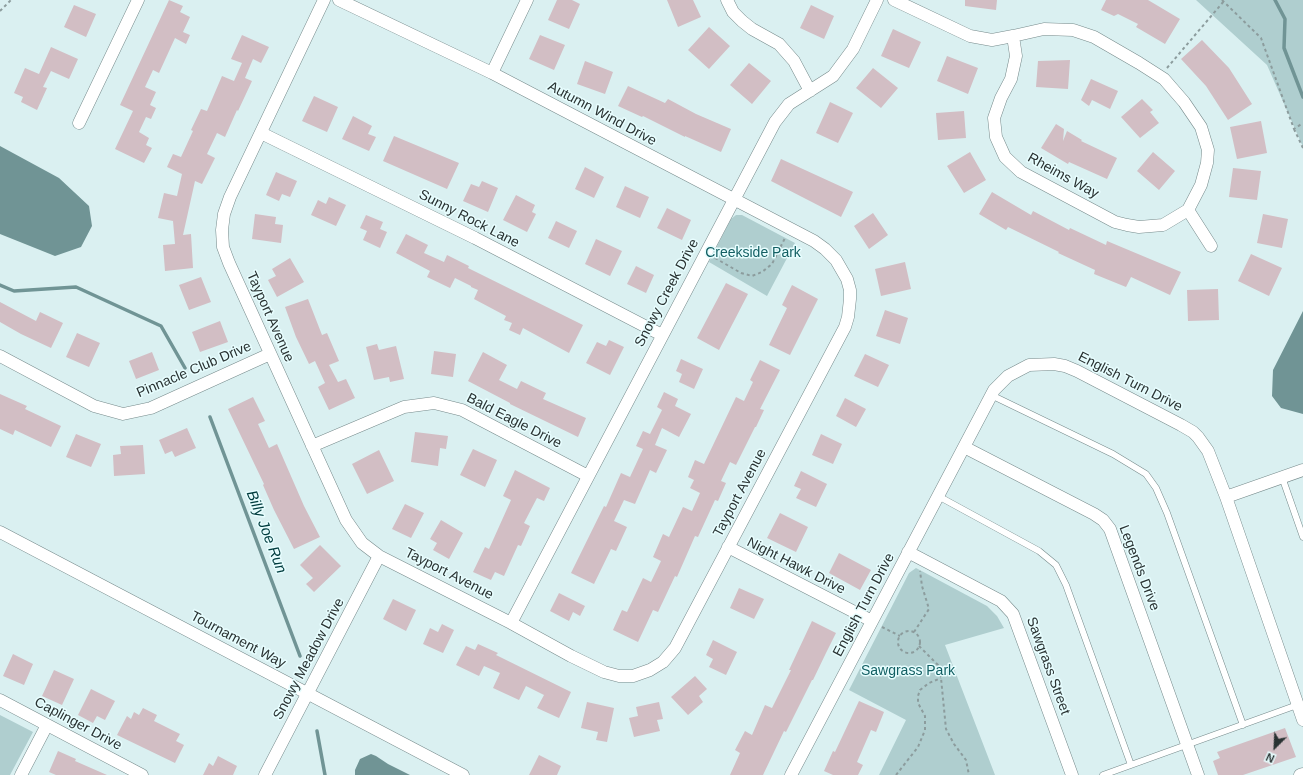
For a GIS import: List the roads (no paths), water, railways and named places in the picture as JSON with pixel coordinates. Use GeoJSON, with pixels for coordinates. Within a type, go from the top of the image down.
{"type":"FeatureCollection","features":[{"type":"Feature","properties":{"kind":"street"},"geometry":{"type":"LineString","coordinates":[[79,123],[138,0]]}},
{"type":"Feature","properties":{"kind":"street","name":"Tayport Avenue"},"geometry":{"type":"LineString","coordinates":[[324,0],[230,197],[224,214],[222,230],[223,247],[346,520],[362,543],[379,556],[571,656],[604,672],[619,676],[634,676],[650,670],[663,662],[675,648],[845,327],[850,299],[847,279],[841,268]]}},
{"type":"Feature","properties":{"kind":"street","name":"Autumn Wind Drive"},"geometry":{"type":"LineString","coordinates":[[339,0],[492,73],[790,228],[814,241],[825,249],[836,260],[841,268]]}},
{"type":"Feature","properties":{"kind":"street"},"geometry":{"type":"LineString","coordinates":[[492,73],[527,0]]}},
{"type":"Feature","properties":{"kind":"street"},"geometry":{"type":"LineString","coordinates":[[727,0],[733,12],[742,21],[752,29],[779,44],[794,61],[810,91]]}},
{"type":"Feature","properties":{"kind":"street","name":"Snowy Creek Drive"},"geometry":{"type":"LineString","coordinates":[[510,623],[775,122],[789,104],[832,76],[853,49],[876,0]]}},
{"type":"Feature","properties":{"kind":"street"},"geometry":{"type":"LineString","coordinates":[[894,0],[970,36],[992,40],[1044,29],[1073,30],[1094,37],[1139,62],[1164,79],[1188,108],[1201,127],[1208,150],[1207,163],[1202,184],[1188,210],[1211,246]]}},
{"type":"Feature","properties":{"kind":"street","name":"Rheims Way"},"geometry":{"type":"LineString","coordinates":[[1013,36],[1016,56],[1011,79],[994,118],[996,137],[1005,156],[1021,172],[1115,222],[1127,225],[1139,227],[1163,225],[1188,210]]}},
{"type":"Feature","properties":{"kind":"street","name":"Sunny Rock Lane"},"geometry":{"type":"LineString","coordinates":[[261,133],[475,238],[662,335]]}},
{"type":"Feature","properties":{"kind":"street","name":"Pinnacle Club Drive"},"geometry":{"type":"LineString","coordinates":[[0,356],[94,406],[122,414],[151,408],[270,354]]}},
{"type":"Feature","properties":{"kind":"street","name":"English Turn Drive"},"geometry":{"type":"LineString","coordinates":[[791,775],[991,395],[1008,376],[1029,365],[1054,364],[1065,366],[1077,371],[1193,432],[1198,437],[1208,451],[1226,497],[1300,704],[1303,720]]}},
{"type":"Feature","properties":{"kind":"street","name":"Bald Eagle Drive"},"geometry":{"type":"LineString","coordinates":[[312,446],[404,407],[434,403],[462,410],[588,476]]}},
{"type":"Feature","properties":{"kind":"street","name":"Legends Drive"},"geometry":{"type":"LineString","coordinates":[[964,447],[1094,514],[1103,520],[1110,529],[1198,775]]}},
{"type":"Feature","properties":{"kind":"street"},"geometry":{"type":"LineString","coordinates":[[1226,497],[1303,470]]}},
{"type":"Feature","properties":{"kind":"street","name":"Tournament Way"},"geometry":{"type":"LineString","coordinates":[[0,532],[463,775]]}},
{"type":"Feature","properties":{"kind":"street","name":"Night Hawk Drive"},"geometry":{"type":"LineString","coordinates":[[728,547],[872,621]]}},
{"type":"Feature","properties":{"kind":"street","name":"Sawgrass Street"},"geometry":{"type":"LineString","coordinates":[[908,552],[1001,601],[1013,614],[1072,775]]}},
{"type":"Feature","properties":{"kind":"street","name":"Snowy Meadow Drive"},"geometry":{"type":"LineString","coordinates":[[265,775],[379,556]]}},
{"type":"Feature","properties":{"kind":"street","name":"Caplinger Drive"},"geometry":{"type":"LineString","coordinates":[[0,700],[142,775]]}},
{"type":"Feature","properties":{"kind":"street"},"geometry":{"type":"LineString","coordinates":[[24,774],[48,725]]}},
{"type":"Feature","properties":{"kind":"lane"},"geometry":{"type":"LineString","coordinates":[[991,395],[1113,454],[1146,474],[1156,488],[1243,724]]}},
{"type":"Feature","properties":{"kind":"lane"},"geometry":{"type":"LineString","coordinates":[[1282,477],[1303,537]]}},
{"type":"Feature","properties":{"kind":"lane"},"geometry":{"type":"LineString","coordinates":[[938,496],[1039,551],[1056,565],[1066,585],[1131,765]]}},
{"type":"Feature","properties":{"kind":"lane"},"geometry":{"type":"LineString","coordinates":[[1102,775],[1300,704]]}},
{"type":"Feature","properties":{"kind":"waterway"},"geometry":{"type":"LineString","coordinates":[[1275,0],[1285,19],[1284,48],[1303,97]]}},
{"type":"Feature","properties":{"kind":"waterway","name":"Billy Joe Run"},"geometry":{"type":"LineString","coordinates":[[0,285],[14,291],[76,287],[161,326],[185,368]]}},
{"type":"Feature","properties":{"kind":"waterway","name":"Billy Joe Run"},"geometry":{"type":"LineString","coordinates":[[210,417],[300,656]]}},
{"type":"Feature","properties":{"kind":"waterway","name":"Billy Joe Run"},"geometry":{"type":"LineString","coordinates":[[317,731],[325,775]]}},
{"type":"Feature","properties":{"kind":"park label","name":"Creekside Park"},"geometry":{"type":"Point","coordinates":[753,253]}},
{"type":"Feature","properties":{"kind":"park label","name":"Sawgrass Park"},"geometry":{"type":"Point","coordinates":[908,671]}}]}
